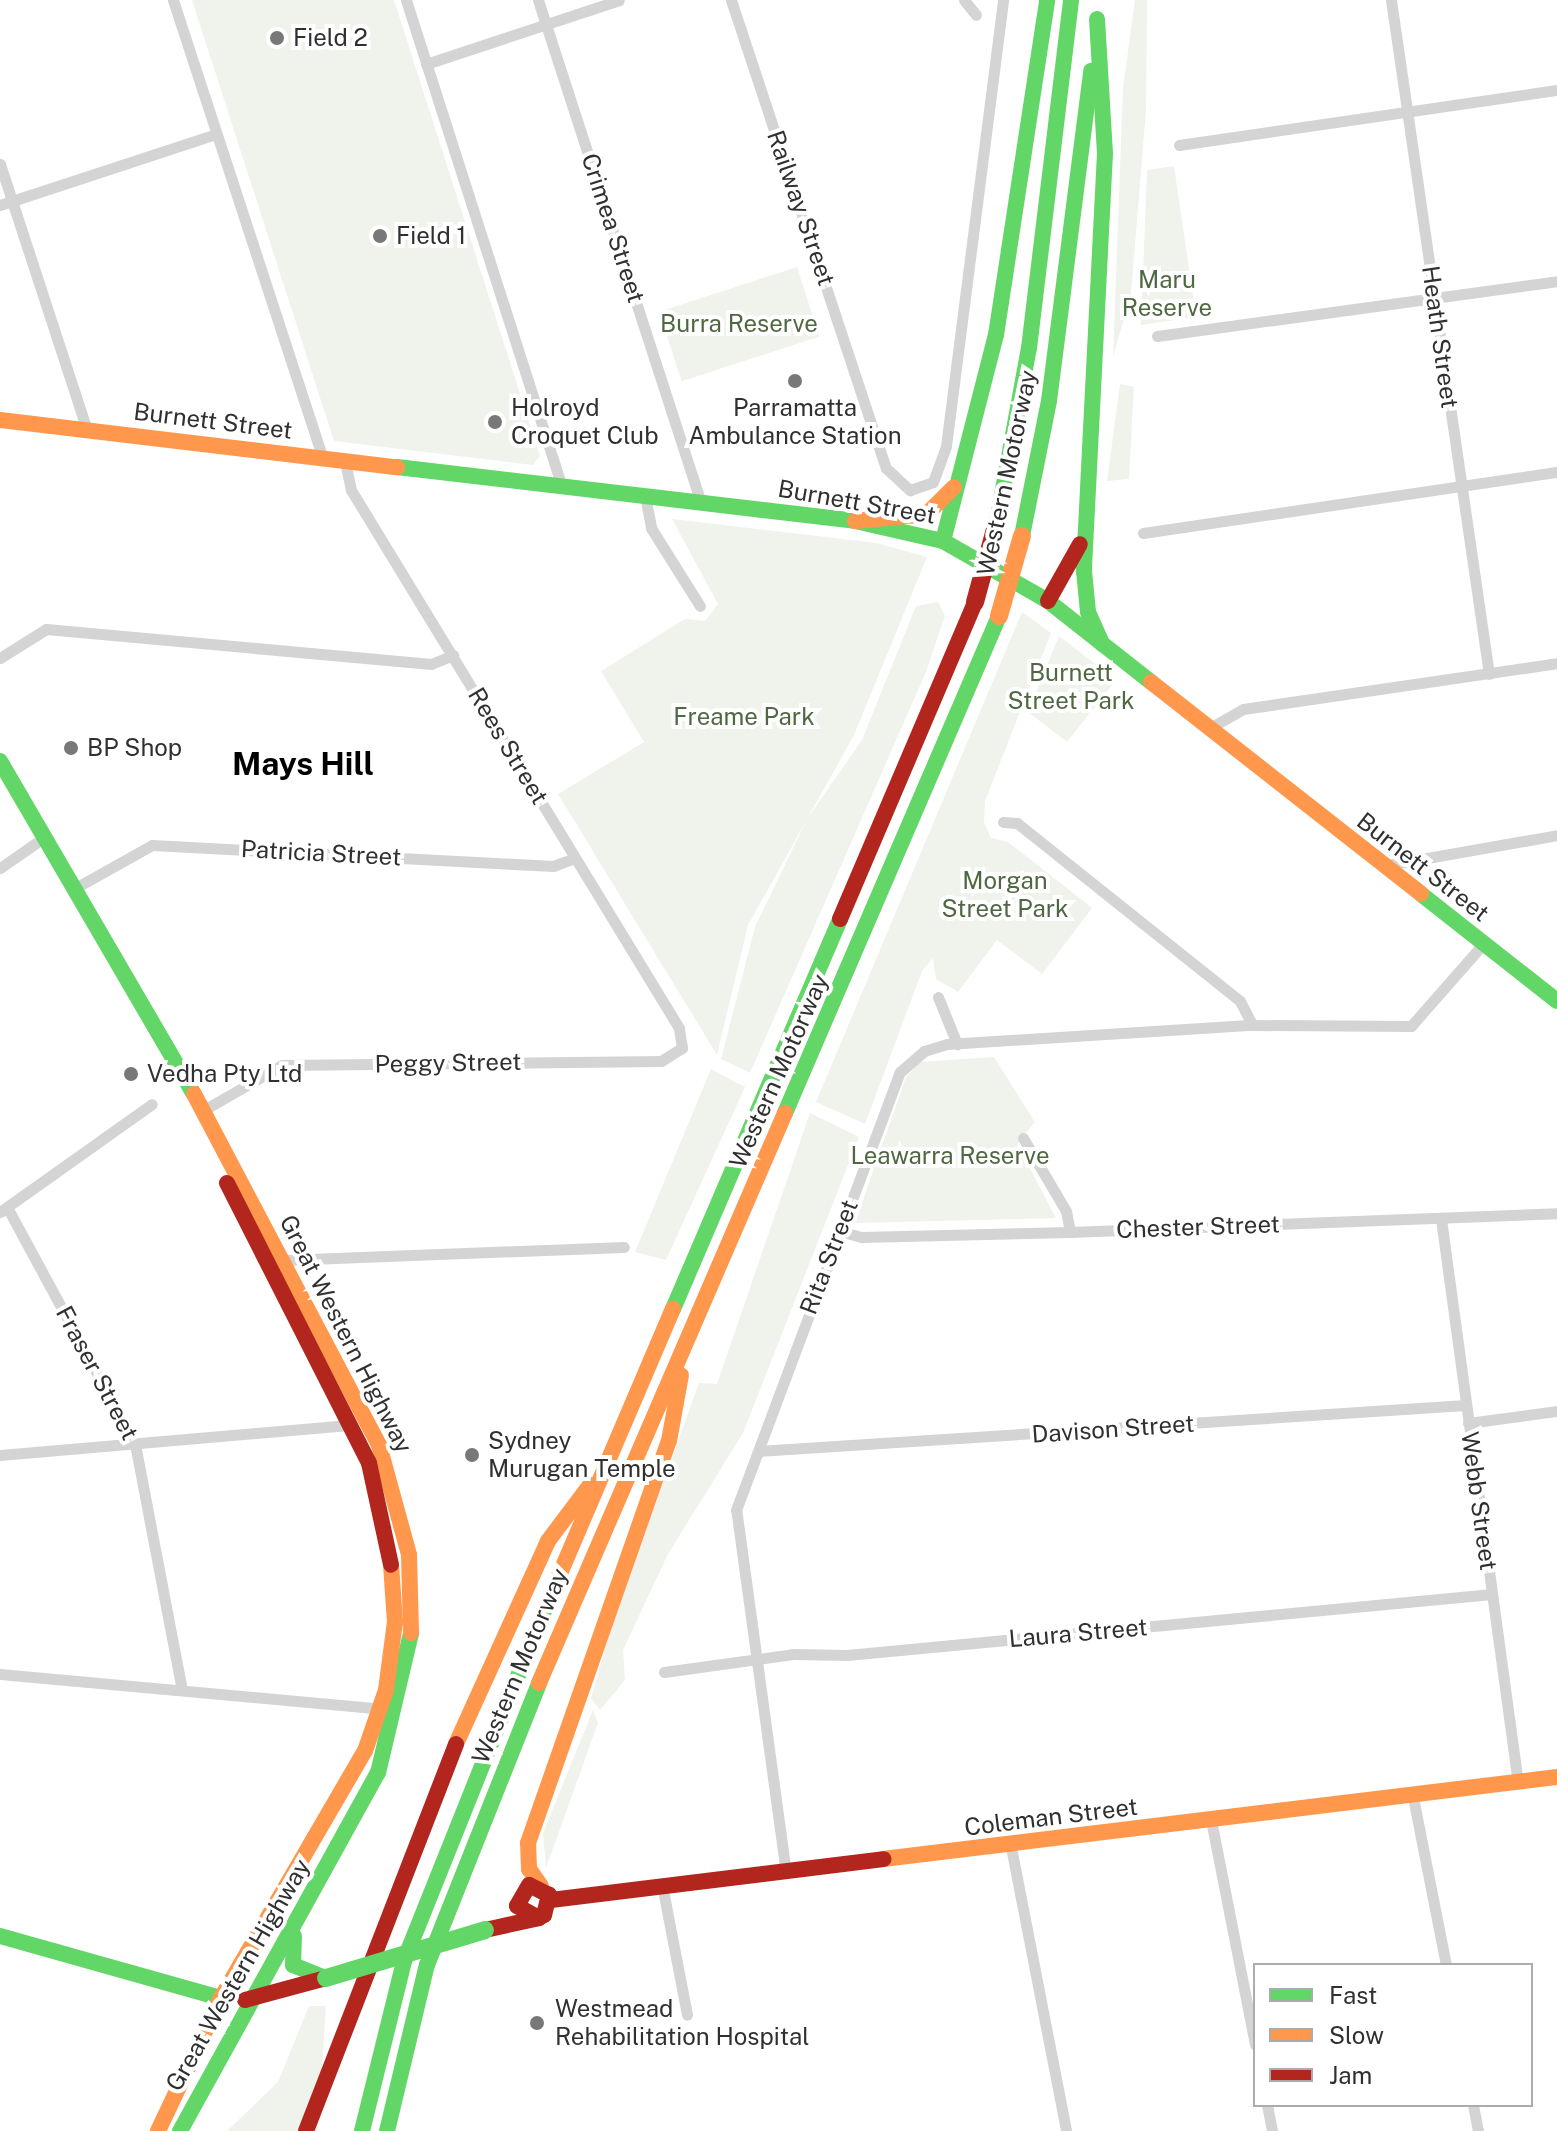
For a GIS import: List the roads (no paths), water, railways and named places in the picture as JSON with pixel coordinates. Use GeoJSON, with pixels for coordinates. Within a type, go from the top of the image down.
{"type":"FeatureCollection","features":[{"type":"Feature","properties":{"kind":"main road"},"geometry":{"type":"LineString","coordinates":[[943,541],[969,451],[996,335],[1047,0]]}},
{"type":"Feature","properties":{"kind":"main road","name":"Western Motorway"},"geometry":{"type":"LineString","coordinates":[[362,2131],[428,1888],[975,602],[997,522],[1029,348],[1071,0]]}},
{"type":"Feature","properties":{"kind":"main road"},"geometry":{"type":"LineString","coordinates":[[1098,9],[1105,153],[1085,528],[1085,595],[1102,644]]}},
{"type":"Feature","properties":{"kind":"main road","name":"Western Motorway"},"geometry":{"type":"LineString","coordinates":[[387,2131],[455,1884],[999,616],[1022,536],[1049,401],[1098,9]]}},
{"type":"Feature","properties":{"kind":"main road","name":"Burnett Street"},"geometry":{"type":"LineString","coordinates":[[0,420],[855,521],[943,541],[1048,601],[1557,1001]]}},
{"type":"Feature","properties":{"kind":"main road"},"geometry":{"type":"LineString","coordinates":[[855,521],[935,510],[950,494],[969,451]]}},
{"type":"Feature","properties":{"kind":"main road"},"geometry":{"type":"LineString","coordinates":[[1048,601],[1085,528]]}},
{"type":"Feature","properties":{"kind":"main road","name":"Great Western Highway"},"geometry":{"type":"LineString","coordinates":[[0,761],[77,887],[284,1260],[379,1445],[401,1512],[412,1599],[394,1730],[359,1812],[180,2131]]}},
{"type":"Feature","properties":{"kind":"main road","name":"Great Western Highway"},"geometry":{"type":"LineString","coordinates":[[0,783],[128,992],[352,1425],[381,1502],[393,1560],[395,1622],[381,1709],[345,1789],[221,1998],[158,2131]]}},
{"type":"Feature","properties":{"kind":"main road"},"geometry":{"type":"LineString","coordinates":[[539,1918],[546,1893],[529,1869],[528,1843],[669,1441],[687,1339]]}},
{"type":"Feature","properties":{"kind":"main road"},"geometry":{"type":"LineString","coordinates":[[306,2131],[411,1846],[516,1604],[548,1541],[609,1460]]}},
{"type":"Feature","properties":{"kind":"main road","name":"Coleman Street"},"geometry":{"type":"LineString","coordinates":[[517,1897],[524,1887],[546,1893],[663,1890],[1557,1777]]}},
{"type":"Feature","properties":{"kind":"main road"},"geometry":{"type":"LineString","coordinates":[[485,1930],[517,1897],[522,1914],[539,1918]]}},
{"type":"Feature","properties":{"kind":"main road"},"geometry":{"type":"LineString","coordinates":[[309,1898],[289,1958],[302,1972],[326,1978]]}},
{"type":"Feature","properties":{"kind":"main road"},"geometry":{"type":"LineString","coordinates":[[0,1936],[221,1998],[251,2001],[485,1930],[539,1918]]}},
{"type":"Feature","properties":{"kind":"street"},"geometry":{"type":"LineString","coordinates":[[173,0],[323,458]]}},
{"type":"Feature","properties":{"kind":"street"},"geometry":{"type":"LineString","coordinates":[[406,0],[562,487]]}},
{"type":"Feature","properties":{"kind":"street","name":"Crimea Street"},"geometry":{"type":"LineString","coordinates":[[538,0],[701,503]]}},
{"type":"Feature","properties":{"kind":"street"},"geometry":{"type":"LineString","coordinates":[[426,64],[619,0]]}},
{"type":"Feature","properties":{"kind":"street","name":"Railway Street"},"geometry":{"type":"LineString","coordinates":[[731,0],[888,474],[917,490],[938,475],[946,446],[1003,0]]}},
{"type":"Feature","properties":{"kind":"street"},"geometry":{"type":"LineString","coordinates":[[964,0],[976,15]]}},
{"type":"Feature","properties":{"kind":"street","name":"Heath Street"},"geometry":{"type":"LineString","coordinates":[[1391,0],[1489,674]]}},
{"type":"Feature","properties":{"kind":"street"},"geometry":{"type":"LineString","coordinates":[[1179,145],[1557,90]]}},
{"type":"Feature","properties":{"kind":"street"},"geometry":{"type":"LineString","coordinates":[[0,205],[216,134]]}},
{"type":"Feature","properties":{"kind":"street"},"geometry":{"type":"LineString","coordinates":[[0,164],[87,430]]}},
{"type":"Feature","properties":{"kind":"street"},"geometry":{"type":"LineString","coordinates":[[1157,336],[1557,281]]}},
{"type":"Feature","properties":{"kind":"street","name":"Rees Street"},"geometry":{"type":"LineString","coordinates":[[345,461],[351,490],[679,1028]]}},
{"type":"Feature","properties":{"kind":"street"},"geometry":{"type":"LineString","coordinates":[[1143,533],[1557,472]]}},
{"type":"Feature","properties":{"kind":"street"},"geometry":{"type":"LineString","coordinates":[[645,496],[651,528],[700,606]]}},
{"type":"Feature","properties":{"kind":"street"},"geometry":{"type":"LineString","coordinates":[[0,658],[46,629],[431,664],[453,655]]}},
{"type":"Feature","properties":{"kind":"street"},"geometry":{"type":"LineString","coordinates":[[1208,729],[1243,709],[1557,663]]}},
{"type":"Feature","properties":{"kind":"street"},"geometry":{"type":"LineString","coordinates":[[1003,822],[1017,823],[1240,1001],[1252,1025]]}},
{"type":"Feature","properties":{"kind":"street"},"geometry":{"type":"LineString","coordinates":[[1382,866],[1557,835]]}},
{"type":"Feature","properties":{"kind":"street"},"geometry":{"type":"LineString","coordinates":[[0,868],[36,843]]}},
{"type":"Feature","properties":{"kind":"street","name":"Patricia Street"},"geometry":{"type":"LineString","coordinates":[[77,887],[152,845],[553,866],[575,858]]}},
{"type":"Feature","properties":{"kind":"street","name":"Rita Street"},"geometry":{"type":"LineString","coordinates":[[786,1873],[752,1662],[735,1518],[900,1072],[924,1051],[957,1044],[1252,1025],[1416,1024],[1483,944]]}},
{"type":"Feature","properties":{"kind":"street"},"geometry":{"type":"LineString","coordinates":[[938,997],[957,1044]]}},
{"type":"Feature","properties":{"kind":"street","name":"Peggy Street"},"geometry":{"type":"LineString","coordinates":[[202,1111],[282,1065],[661,1061],[682,1048],[679,1028]]}},
{"type":"Feature","properties":{"kind":"street"},"geometry":{"type":"LineString","coordinates":[[3,1210],[152,1104]]}},
{"type":"Feature","properties":{"kind":"street"},"geometry":{"type":"LineString","coordinates":[[1023,1138],[1066,1211],[1070,1232]]}},
{"type":"Feature","properties":{"kind":"street","name":"Fraser Street"},"geometry":{"type":"LineString","coordinates":[[3,1210],[135,1444],[182,1690]]}},
{"type":"Feature","properties":{"kind":"street","name":"Chester Street"},"geometry":{"type":"LineString","coordinates":[[839,1231],[858,1237],[1070,1232],[1557,1213]]}},
{"type":"Feature","properties":{"kind":"street","name":"Webb Street"},"geometry":{"type":"LineString","coordinates":[[1441,1219],[1518,1783]]}},
{"type":"Feature","properties":{"kind":"street"},"geometry":{"type":"LineString","coordinates":[[284,1260],[624,1247]]}},
{"type":"Feature","properties":{"kind":"street","name":"Davison Street"},"geometry":{"type":"LineString","coordinates":[[759,1451],[1466,1405]]}},
{"type":"Feature","properties":{"kind":"street"},"geometry":{"type":"LineString","coordinates":[[1468,1423],[1557,1411]]}},
{"type":"Feature","properties":{"kind":"street"},"geometry":{"type":"LineString","coordinates":[[0,1455],[352,1425]]}},
{"type":"Feature","properties":{"kind":"street","name":"Laura Street"},"geometry":{"type":"LineString","coordinates":[[664,1672],[1492,1594]]}},
{"type":"Feature","properties":{"kind":"street"},"geometry":{"type":"LineString","coordinates":[[0,1674],[381,1709]]}},
{"type":"Feature","properties":{"kind":"street"},"geometry":{"type":"LineString","coordinates":[[1413,1797],[1446,1963]]}},
{"type":"Feature","properties":{"kind":"street"},"geometry":{"type":"LineString","coordinates":[[1211,1820],[1253,2035]]}},
{"type":"Feature","properties":{"kind":"street"},"geometry":{"type":"LineString","coordinates":[[1011,1847],[1066,2131]]}},
{"type":"Feature","properties":{"kind":"street"},"geometry":{"type":"LineString","coordinates":[[663,1890],[687,2015]]}},
{"type":"Feature","properties":{"kind":"street"},"geometry":{"type":"LineString","coordinates":[[1267,2107],[1272,2131]]}},
{"type":"Feature","properties":{"kind":"street"},"geometry":{"type":"LineString","coordinates":[[1473,2107],[1478,2131]]}},
{"type":"Feature","properties":{"kind":"place","name":"Field 2"},"geometry":{"type":"Point","coordinates":[277,38]}},
{"type":"Feature","properties":{"kind":"place","name":"Field 1"},"geometry":{"type":"Point","coordinates":[380,236]}},
{"type":"Feature","properties":{"kind":"place","name":"Parramatta Ambulance Station"},"geometry":{"type":"Point","coordinates":[795,381]}},
{"type":"Feature","properties":{"kind":"place","name":"Holroyd Croquet Club"},"geometry":{"type":"Point","coordinates":[495,422]}},
{"type":"Feature","properties":{"kind":"place","name":"BP Shop"},"geometry":{"type":"Point","coordinates":[71,748]}},
{"type":"Feature","properties":{"kind":"place","name":"Vedha Pty Ltd"},"geometry":{"type":"Point","coordinates":[131,1074]}},
{"type":"Feature","properties":{"kind":"place","name":"Sydney Murugan Temple"},"geometry":{"type":"Point","coordinates":[472,1455]}},
{"type":"Feature","properties":{"kind":"place","name":"Westmead Rehabilitation Hospital"},"geometry":{"type":"Point","coordinates":[537,2023]}},
{"type":"Feature","properties":{"kind":"district","name":"Mays Hill"},"geometry":{"type":"Point","coordinates":[303,764]}},
{"type":"Feature","properties":{"kind":"park label","name":"Maru Reserve"},"geometry":{"type":"Point","coordinates":[1167,294]}},
{"type":"Feature","properties":{"kind":"park label","name":"Burra Reserve"},"geometry":{"type":"Point","coordinates":[739,324]}},
{"type":"Feature","properties":{"kind":"park label","name":"Burnett Street Park"},"geometry":{"type":"Point","coordinates":[1071,687]}},
{"type":"Feature","properties":{"kind":"park label","name":"Freame Park"},"geometry":{"type":"Point","coordinates":[744,717]}},
{"type":"Feature","properties":{"kind":"park label","name":"Morgan Street Park"},"geometry":{"type":"Point","coordinates":[1005,895]}},
{"type":"Feature","properties":{"kind":"park label","name":"Leawarra Reserve"},"geometry":{"type":"Point","coordinates":[950,1156]}}]}
